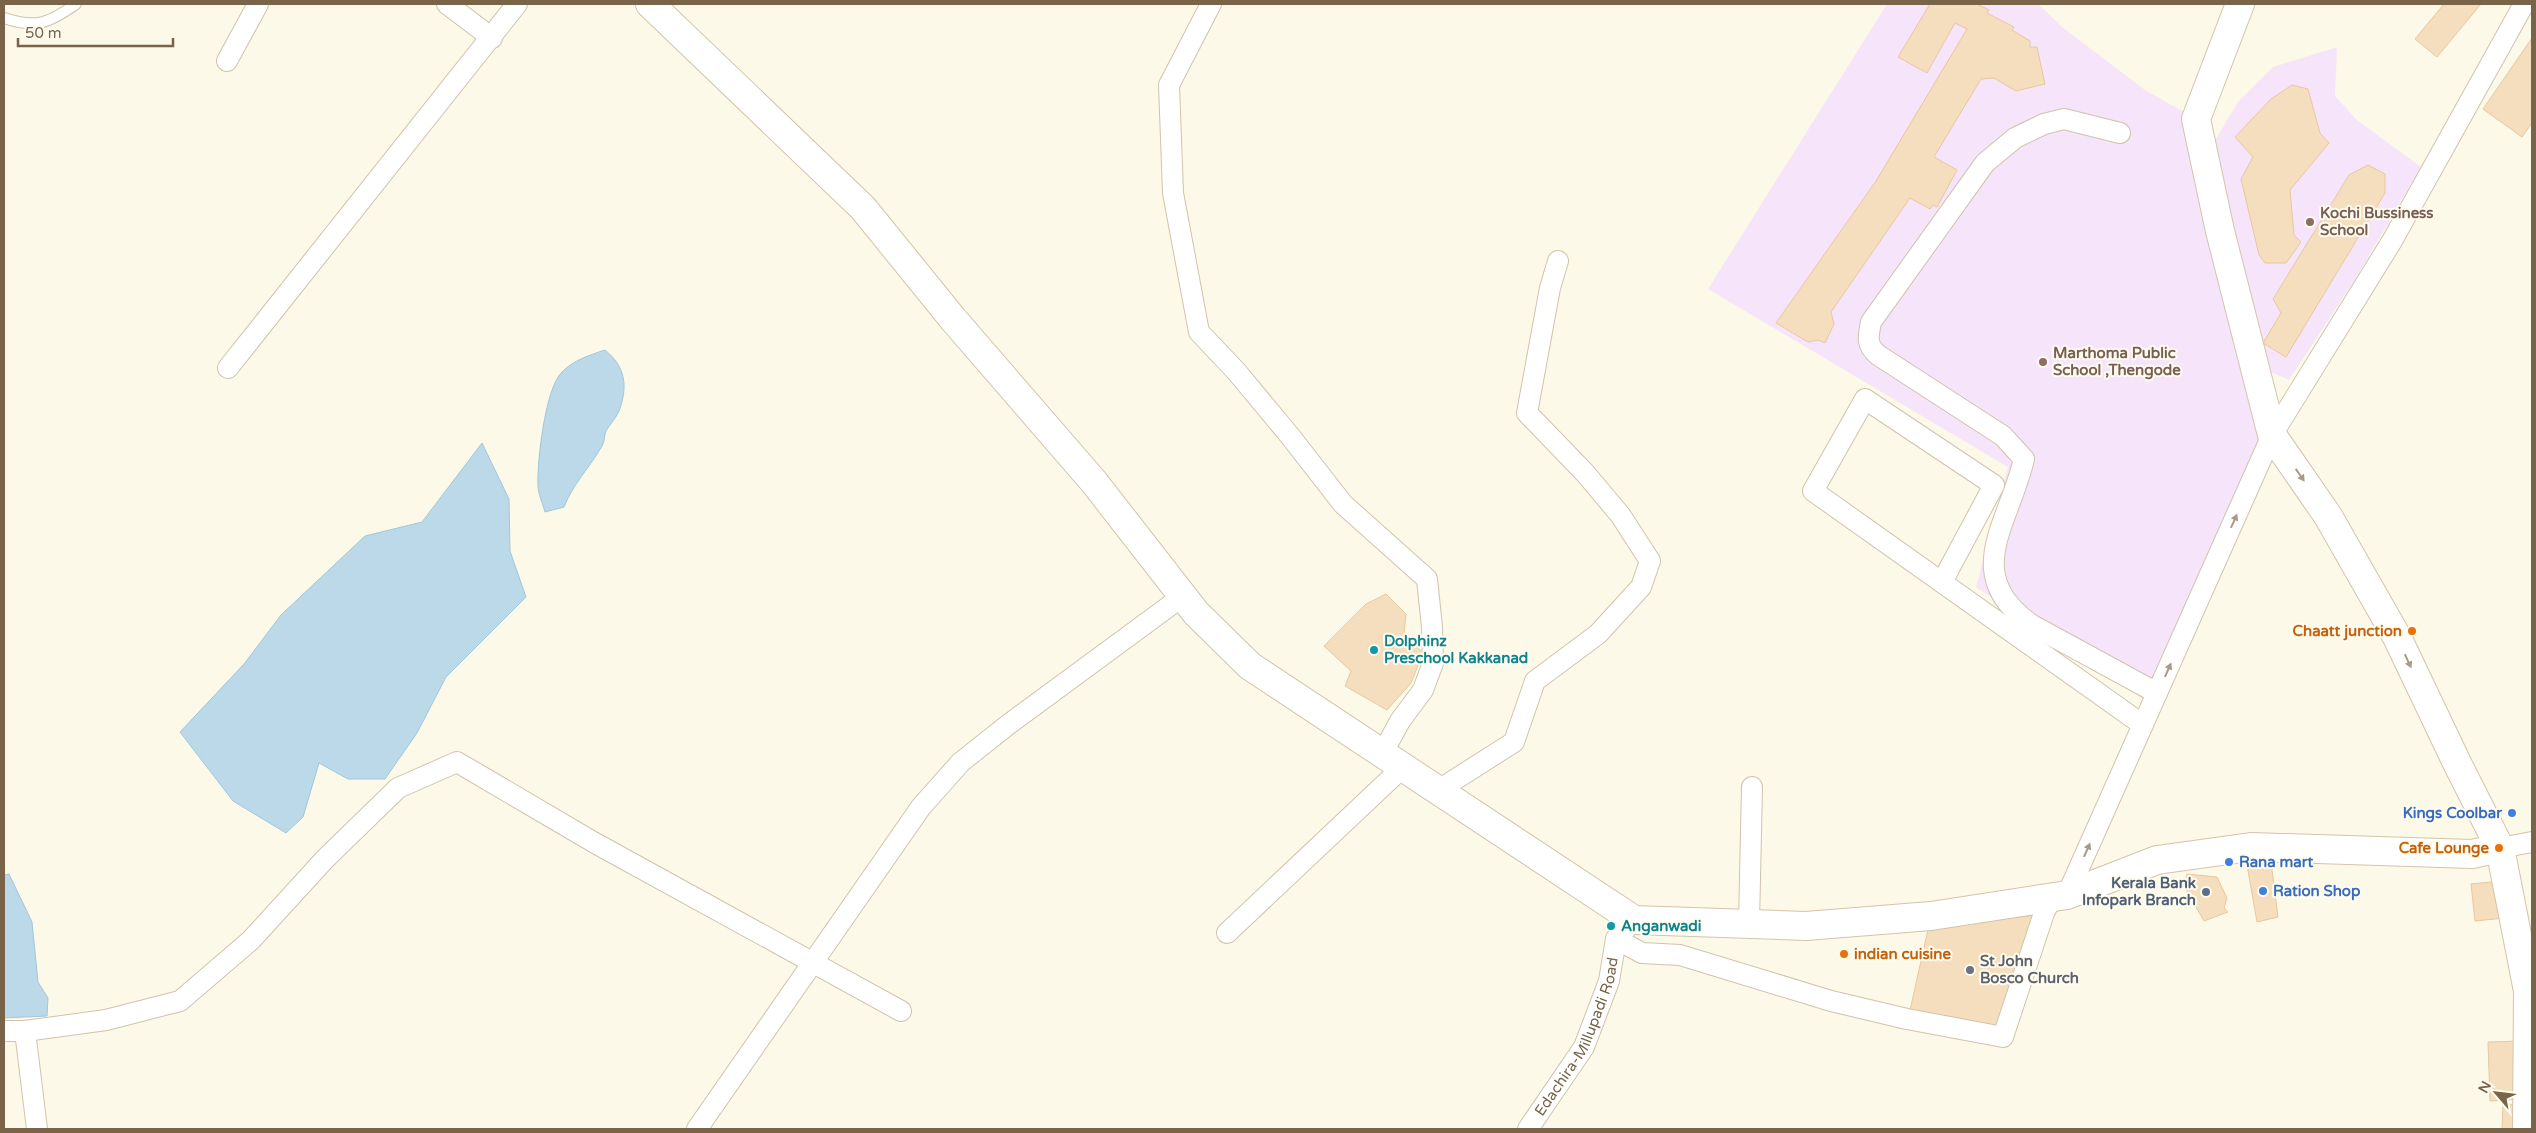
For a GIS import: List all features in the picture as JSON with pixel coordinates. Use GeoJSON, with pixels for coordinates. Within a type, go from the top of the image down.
{"type":"FeatureCollection","features":[{"type":"Feature","properties":{"kind":"main road"},"geometry":{"type":"LineString","coordinates":[[650,4],[863,208],[953,319],[1094,482],[1196,613],[1250,666],[1438,791],[1625,929],[1749,923],[1806,926],[1931,916],[2060,896],[2157,860],[2251,847],[2472,854],[2500,848]]}},
{"type":"Feature","properties":{"kind":"main road"},"geometry":{"type":"LineString","coordinates":[[2240,4],[2196,119],[2220,231],[2272,435],[2328,516],[2397,637],[2456,763],[2500,848],[2528,992],[2527,1129]]}},
{"type":"Feature","properties":{"kind":"street"},"geometry":{"type":"LineString","coordinates":[[227,61],[258,4]]}},
{"type":"Feature","properties":{"kind":"street"},"geometry":{"type":"LineString","coordinates":[[447,4],[492,38]]}},
{"type":"Feature","properties":{"kind":"street"},"geometry":{"type":"LineString","coordinates":[[228,368],[492,38],[517,4]]}},
{"type":"Feature","properties":{"kind":"street"},"geometry":{"type":"LineString","coordinates":[[1210,4],[1169,85],[1173,193],[1199,332],[1236,371],[1343,504],[1427,579],[1432,627],[1433,663],[1423,690],[1400,721],[1393,760],[1227,933]]}},
{"type":"Feature","properties":{"kind":"street"},"geometry":{"type":"LineString","coordinates":[[1625,929],[1642,953],[1680,955],[1831,1001],[1907,1019],[2003,1037],[2044,913],[2060,896],[2143,725],[2272,435],[2392,240],[2524,4]]}},
{"type":"Feature","properties":{"kind":"street"},"geometry":{"type":"LineString","coordinates":[[2120,133],[2064,119],[2044,124],[2014,138],[1985,163],[1871,322],[1867,338],[1870,348],[1878,355],[2003,436],[2024,459],[1994,550],[1994,580],[2004,600],[2015,614],[2157,693]]}},
{"type":"Feature","properties":{"kind":"street"},"geometry":{"type":"LineString","coordinates":[[1438,791],[1514,742],[1535,681],[1598,634],[1641,587],[1650,561],[1615,509],[1585,473],[1527,413],[1550,288],[1558,260]]}},
{"type":"Feature","properties":{"kind":"street"},"geometry":{"type":"LineString","coordinates":[[1942,582],[1994,485],[1865,399],[1813,491],[2143,725]]}},
{"type":"Feature","properties":{"kind":"street"},"geometry":{"type":"LineString","coordinates":[[697,1129],[921,807],[961,762],[1009,724],[1183,596]]}},
{"type":"Feature","properties":{"kind":"street"},"geometry":{"type":"LineString","coordinates":[[4,1031],[25,1031],[106,1020],[180,1001],[251,940],[325,859],[398,788],[458,762],[595,843],[810,964],[901,1011]]}},
{"type":"Feature","properties":{"kind":"street"},"geometry":{"type":"LineString","coordinates":[[1749,923],[1752,787]]}},
{"type":"Feature","properties":{"kind":"street"},"geometry":{"type":"LineString","coordinates":[[2500,848],[2532,842]]}},
{"type":"Feature","properties":{"kind":"street","name":"Edachira-Millupadi Road"},"geometry":{"type":"LineString","coordinates":[[1528,1129],[1584,1047],[1609,981],[1625,929]]}},
{"type":"Feature","properties":{"kind":"street"},"geometry":{"type":"LineString","coordinates":[[25,1031],[38,1129]]}},
{"type":"Feature","properties":{"kind":"lane"},"geometry":{"type":"LineString","coordinates":[[4,18],[25,25],[55,19],[76,4]]}},
{"type":"Feature","properties":{"kind":"shaded area","name":"Marthoma Public School ,Thengode"},"geometry":{"type":"Polygon","coordinates":[[[1887,4],[2038,4],[2062,27],[2145,90],[2196,119],[2272,435],[2152,705],[1976,587],[2008,467],[1708,289],[1887,4]]]}},
{"type":"Feature","properties":{"kind":"shaded area","name":"Kochi Bussiness School"},"geometry":{"type":"Polygon","coordinates":[[[2337,47],[2335,96],[2357,120],[2421,167],[2357,276],[2289,380],[2271,372],[2249,307],[2213,144],[2238,102],[2273,67],[2337,47]]]}},
{"type":"Feature","properties":{"kind":"water"},"geometry":{"type":"Polygon","coordinates":[[[605,350],[617,363],[623,378],[624,394],[619,411],[606,431],[602,446],[572,491],[564,507],[545,512],[539,492],[538,475],[546,410],[555,382],[566,368],[582,358],[605,350]]]}},
{"type":"Feature","properties":{"kind":"water"},"geometry":{"type":"Polygon","coordinates":[[[482,443],[509,499],[510,551],[526,597],[446,677],[417,733],[385,779],[348,779],[319,763],[303,817],[286,833],[233,801],[180,732],[244,664],[281,615],[365,536],[422,522],[482,443]]]}},
{"type":"Feature","properties":{"kind":"water"},"geometry":{"type":"Polygon","coordinates":[[[9,874],[32,922],[38,982],[48,998],[47,1016],[4,1018],[4,875],[9,874]]]}},
{"type":"Feature","properties":{"kind":"building"},"geometry":{"type":"Polygon","coordinates":[[[1930,4],[1977,4],[1989,10],[1987,13],[2014,27],[2012,30],[2030,41],[2030,47],[2037,47],[2045,84],[2016,91],[1994,78],[1981,79],[1934,157],[1957,170],[1937,207],[1933,205],[1930,209],[1910,198],[1831,312],[1834,324],[1825,343],[1818,340],[1808,342],[1776,323],[1876,181],[1967,29],[1955,23],[1927,73],[1898,57],[1930,4]]]}},
{"type":"Feature","properties":{"kind":"building"},"geometry":{"type":"Polygon","coordinates":[[[2444,4],[2481,4],[2437,57],[2415,39],[2444,4]]]}},
{"type":"Feature","properties":{"kind":"building"},"geometry":{"type":"Polygon","coordinates":[[[2532,38],[2532,123],[2522,137],[2483,109],[2532,38]]]}},
{"type":"Feature","properties":{"kind":"building","name":"Kochi Bussiness School"},"geometry":{"type":"Polygon","coordinates":[[[2292,85],[2308,89],[2320,133],[2329,143],[2290,190],[2294,235],[2301,242],[2286,263],[2265,263],[2259,255],[2241,179],[2253,157],[2235,137],[2271,99],[2292,85]]]}},
{"type":"Feature","properties":{"kind":"building","name":"Kochi Bussiness School"},"geometry":{"type":"Polygon","coordinates":[[[2368,165],[2385,174],[2385,193],[2286,357],[2263,343],[2281,313],[2273,299],[2349,175],[2368,165]]]}},
{"type":"Feature","properties":{"kind":"building","name":"Dolphinz Preschool Kakkanad"},"geometry":{"type":"Polygon","coordinates":[[[1386,594],[1406,614],[1404,633],[1423,653],[1411,683],[1387,710],[1345,686],[1351,671],[1324,646],[1366,604],[1386,594]]]}},
{"type":"Feature","properties":{"kind":"building","name":"Ration Shop"},"geometry":{"type":"Polygon","coordinates":[[[2271,862],[2278,917],[2257,922],[2247,865],[2271,862]]]}},
{"type":"Feature","properties":{"kind":"building","name":"Kerala Bank Infopark Branch"},"geometry":{"type":"Polygon","coordinates":[[[2187,874],[2217,877],[2227,898],[2224,908],[2228,912],[2204,921],[2184,886],[2187,874]]]}},
{"type":"Feature","properties":{"kind":"building"},"geometry":{"type":"Polygon","coordinates":[[[2502,881],[2505,918],[2475,921],[2471,884],[2502,881]]]}},
{"type":"Feature","properties":{"kind":"building","name":"St John Bosco Church"},"geometry":{"type":"Polygon","coordinates":[[[2040,915],[2000,1032],[1909,1015],[1929,925],[2040,915]]]}},
{"type":"Feature","properties":{"kind":"building"},"geometry":{"type":"Polygon","coordinates":[[[2520,1041],[2522,1099],[2490,1101],[2488,1042],[2520,1041]]]}},
{"type":"Feature","properties":{"kind":"building"},"geometry":{"type":"Polygon","coordinates":[[[2503,1104],[2523,1105],[2522,1129],[2502,1129],[2503,1104]]]}},
{"type":"Feature","properties":{"kind":"place","name":"Kochi Bussiness School"},"geometry":{"type":"Point","coordinates":[2310,222]}},
{"type":"Feature","properties":{"kind":"place","name":"Marthoma Public School ,Thengode"},"geometry":{"type":"Point","coordinates":[2043,362]}},
{"type":"Feature","properties":{"kind":"place","name":"Chaatt junction"},"geometry":{"type":"Point","coordinates":[2412,631]}},
{"type":"Feature","properties":{"kind":"place","name":"Dolphinz Preschool Kakkanad"},"geometry":{"type":"Point","coordinates":[1374,650]}},
{"type":"Feature","properties":{"kind":"place","name":"Kings Coolbar"},"geometry":{"type":"Point","coordinates":[2512,813]}},
{"type":"Feature","properties":{"kind":"place","name":"Cafe Lounge"},"geometry":{"type":"Point","coordinates":[2499,848]}},
{"type":"Feature","properties":{"kind":"place","name":"Rana mart"},"geometry":{"type":"Point","coordinates":[2229,862]}},
{"type":"Feature","properties":{"kind":"place","name":"Ration Shop"},"geometry":{"type":"Point","coordinates":[2263,891]}},
{"type":"Feature","properties":{"kind":"place","name":"Kerala Bank Infopark Branch"},"geometry":{"type":"Point","coordinates":[2206,892]}},
{"type":"Feature","properties":{"kind":"place","name":"Anganwadi"},"geometry":{"type":"Point","coordinates":[1611,926]}},
{"type":"Feature","properties":{"kind":"place","name":"indian cuisine"},"geometry":{"type":"Point","coordinates":[1844,954]}},
{"type":"Feature","properties":{"kind":"place","name":"St John Bosco Church"},"geometry":{"type":"Point","coordinates":[1970,970]}}]}
